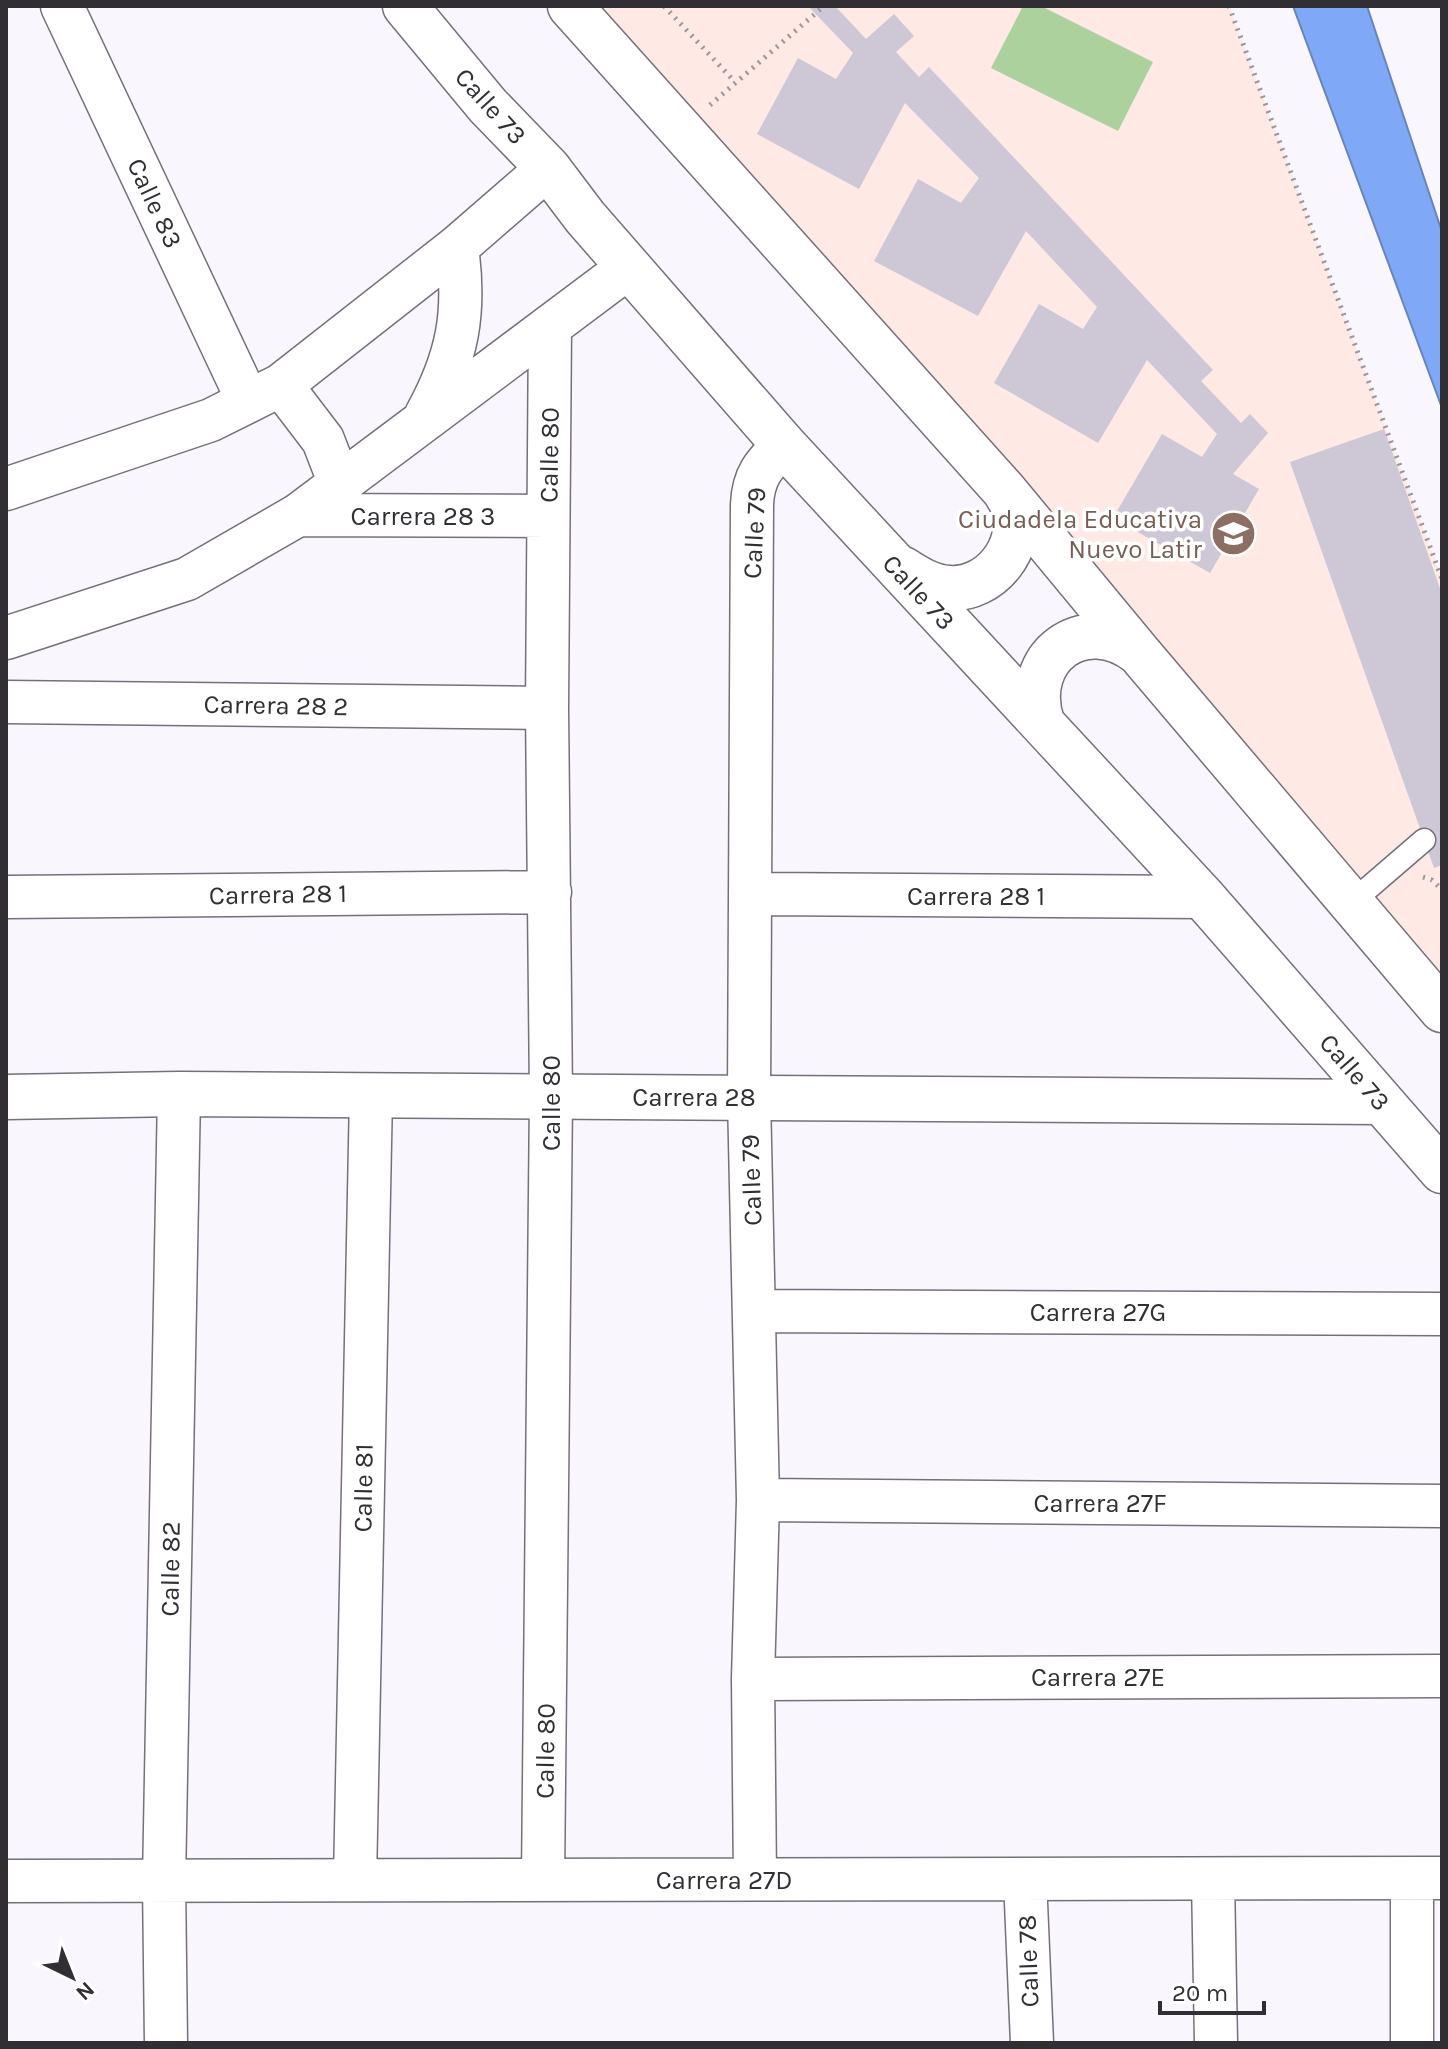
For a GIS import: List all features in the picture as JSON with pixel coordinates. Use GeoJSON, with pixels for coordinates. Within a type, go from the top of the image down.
{"type":"FeatureCollection","features":[{"type":"Feature","properties":{"kind":"main road","name":"Calle 73"},"geometry":{"type":"LineString","coordinates":[[405,6],[488,106],[548,168],[585,217],[784,445],[1203,897],[1442,1171]]}},
{"type":"Feature","properties":{"kind":"main road"},"geometry":{"type":"LineString","coordinates":[[570,6],[1004,490],[1442,1010]]}},
{"type":"Feature","properties":{"kind":"main road"},"geometry":{"type":"LineString","coordinates":[[888,558],[934,586],[951,589],[983,580],[1002,562],[1014,540],[1013,506],[1004,490]]}},
{"type":"Feature","properties":{"kind":"main road"},"geometry":{"type":"LineString","coordinates":[[1042,722],[1037,692],[1040,677],[1046,663],[1068,643],[1098,636],[1127,643],[1139,653]]}},
{"type":"Feature","properties":{"kind":"main road","name":"Carrera 28"},"geometry":{"type":"LineString","coordinates":[[6,1097],[179,1094],[1381,1102]]}},
{"type":"Feature","properties":{"kind":"street","name":"Calle 83"},"geometry":{"type":"LineString","coordinates":[[62,6],[264,393],[323,440],[340,484]]}},
{"type":"Feature","properties":{"kind":"street"},"geometry":{"type":"LineString","coordinates":[[6,489],[211,420],[264,393],[457,247],[548,168]]}},
{"type":"Feature","properties":{"kind":"street"},"geometry":{"type":"LineString","coordinates":[[423,421],[444,381],[458,334],[463,286],[457,247]]}},
{"type":"Feature","properties":{"kind":"street"},"geometry":{"type":"LineString","coordinates":[[6,638],[187,579],[298,515],[629,267]]}},
{"type":"Feature","properties":{"kind":"street","name":"Calle 80"},"geometry":{"type":"LineString","coordinates":[[543,1880],[551,1096],[547,708],[550,326]]}},
{"type":"Feature","properties":{"kind":"street","name":"Calle 79"},"geometry":{"type":"LineString","coordinates":[[755,1879],[753,1679],[758,1500],[749,1097],[752,493],[758,473],[784,445]]}},
{"type":"Feature","properties":{"kind":"street","name":"Carrera 28 3"},"geometry":{"type":"LineString","coordinates":[[298,515],[548,516]]}},
{"type":"Feature","properties":{"kind":"street","name":"Carrera 28 2"},"geometry":{"type":"LineString","coordinates":[[6,702],[547,708]]}},
{"type":"Feature","properties":{"kind":"street","name":"Carrera 28 1"},"geometry":{"type":"LineString","coordinates":[[6,897],[550,892]]}},
{"type":"Feature","properties":{"kind":"street","name":"Carrera 28 1"},"geometry":{"type":"LineString","coordinates":[[750,894],[1203,897]]}},
{"type":"Feature","properties":{"kind":"street","name":"Calle 82"},"geometry":{"type":"LineString","coordinates":[[166,2043],[164,1881],[179,1094]]}},
{"type":"Feature","properties":{"kind":"street","name":"Calle 81"},"geometry":{"type":"LineString","coordinates":[[355,1880],[371,1095]]}},
{"type":"Feature","properties":{"kind":"street","name":"Carrera 27G"},"geometry":{"type":"LineString","coordinates":[[755,1311],[1442,1314]]}},
{"type":"Feature","properties":{"kind":"street","name":"Carrera 27F"},"geometry":{"type":"LineString","coordinates":[[758,1500],[1442,1506]]}},
{"type":"Feature","properties":{"kind":"street","name":"Carrera 27E"},"geometry":{"type":"LineString","coordinates":[[753,1679],[1442,1676]]}},
{"type":"Feature","properties":{"kind":"street"},"geometry":{"type":"LineString","coordinates":[[1412,2043],[1427,1878]]}},
{"type":"Feature","properties":{"kind":"street","name":"Carrera 27D"},"geometry":{"type":"LineString","coordinates":[[6,1881],[1427,1878]]}},
{"type":"Feature","properties":{"kind":"street","name":"Calle 78"},"geometry":{"type":"LineString","coordinates":[[1025,1879],[1032,2043]]}},
{"type":"Feature","properties":{"kind":"street"},"geometry":{"type":"LineString","coordinates":[[1213,1879],[1216,2043]]}},
{"type":"Feature","properties":{"kind":"lane"},"geometry":{"type":"LineString","coordinates":[[1352,902],[1424,840]]}},
{"type":"Feature","properties":{"kind":"path"},"geometry":{"type":"LineString","coordinates":[[664,6],[735,82]]}},
{"type":"Feature","properties":{"kind":"path"},"geometry":{"type":"LineString","coordinates":[[703,111],[824,6]]}},
{"type":"Feature","properties":{"kind":"path"},"geometry":{"type":"LineString","coordinates":[[1229,6],[1442,579]]}},
{"type":"Feature","properties":{"kind":"shaded area","name":"Ciudadela Educativa Nuevo Latir"},"geometry":{"type":"Polygon","coordinates":[[[570,6],[1229,6],[1442,579],[1442,1010],[570,6]]]}},
{"type":"Feature","properties":{"kind":"green space"},"geometry":{"type":"Polygon","coordinates":[[[1023,6],[1041,6],[1153,62],[1118,131],[991,68],[1023,6]]]}},
{"type":"Feature","properties":{"kind":"water"},"geometry":{"type":"Polygon","coordinates":[[[1293,6],[1367,6],[1442,232],[1442,408],[1293,6]]]}},
{"type":"Feature","properties":{"kind":"building"},"geometry":{"type":"Polygon","coordinates":[[[808,6],[835,6],[866,39],[894,14],[914,36],[896,52],[919,77],[929,67],[1213,370],[1201,381],[1241,423],[1250,414],[1268,433],[1233,474],[1259,489],[1210,573],[1113,518],[1162,434],[1202,457],[1217,434],[1147,360],[1098,443],[994,383],[1039,304],[1083,329],[1097,307],[1026,231],[978,316],[874,261],[918,179],[961,203],[979,178],[905,103],[859,189],[757,134],[798,58],[836,79],[853,53],[808,6]]]}},
{"type":"Feature","properties":{"kind":"building"},"geometry":{"type":"Polygon","coordinates":[[[1384,429],[1442,594],[1442,865],[1434,868],[1290,462],[1384,429]]]}},
{"type":"Feature","properties":{"kind":"place","name":"Ciudadela Educativa Nuevo Latir"},"geometry":{"type":"Point","coordinates":[1233,534]}}]}
